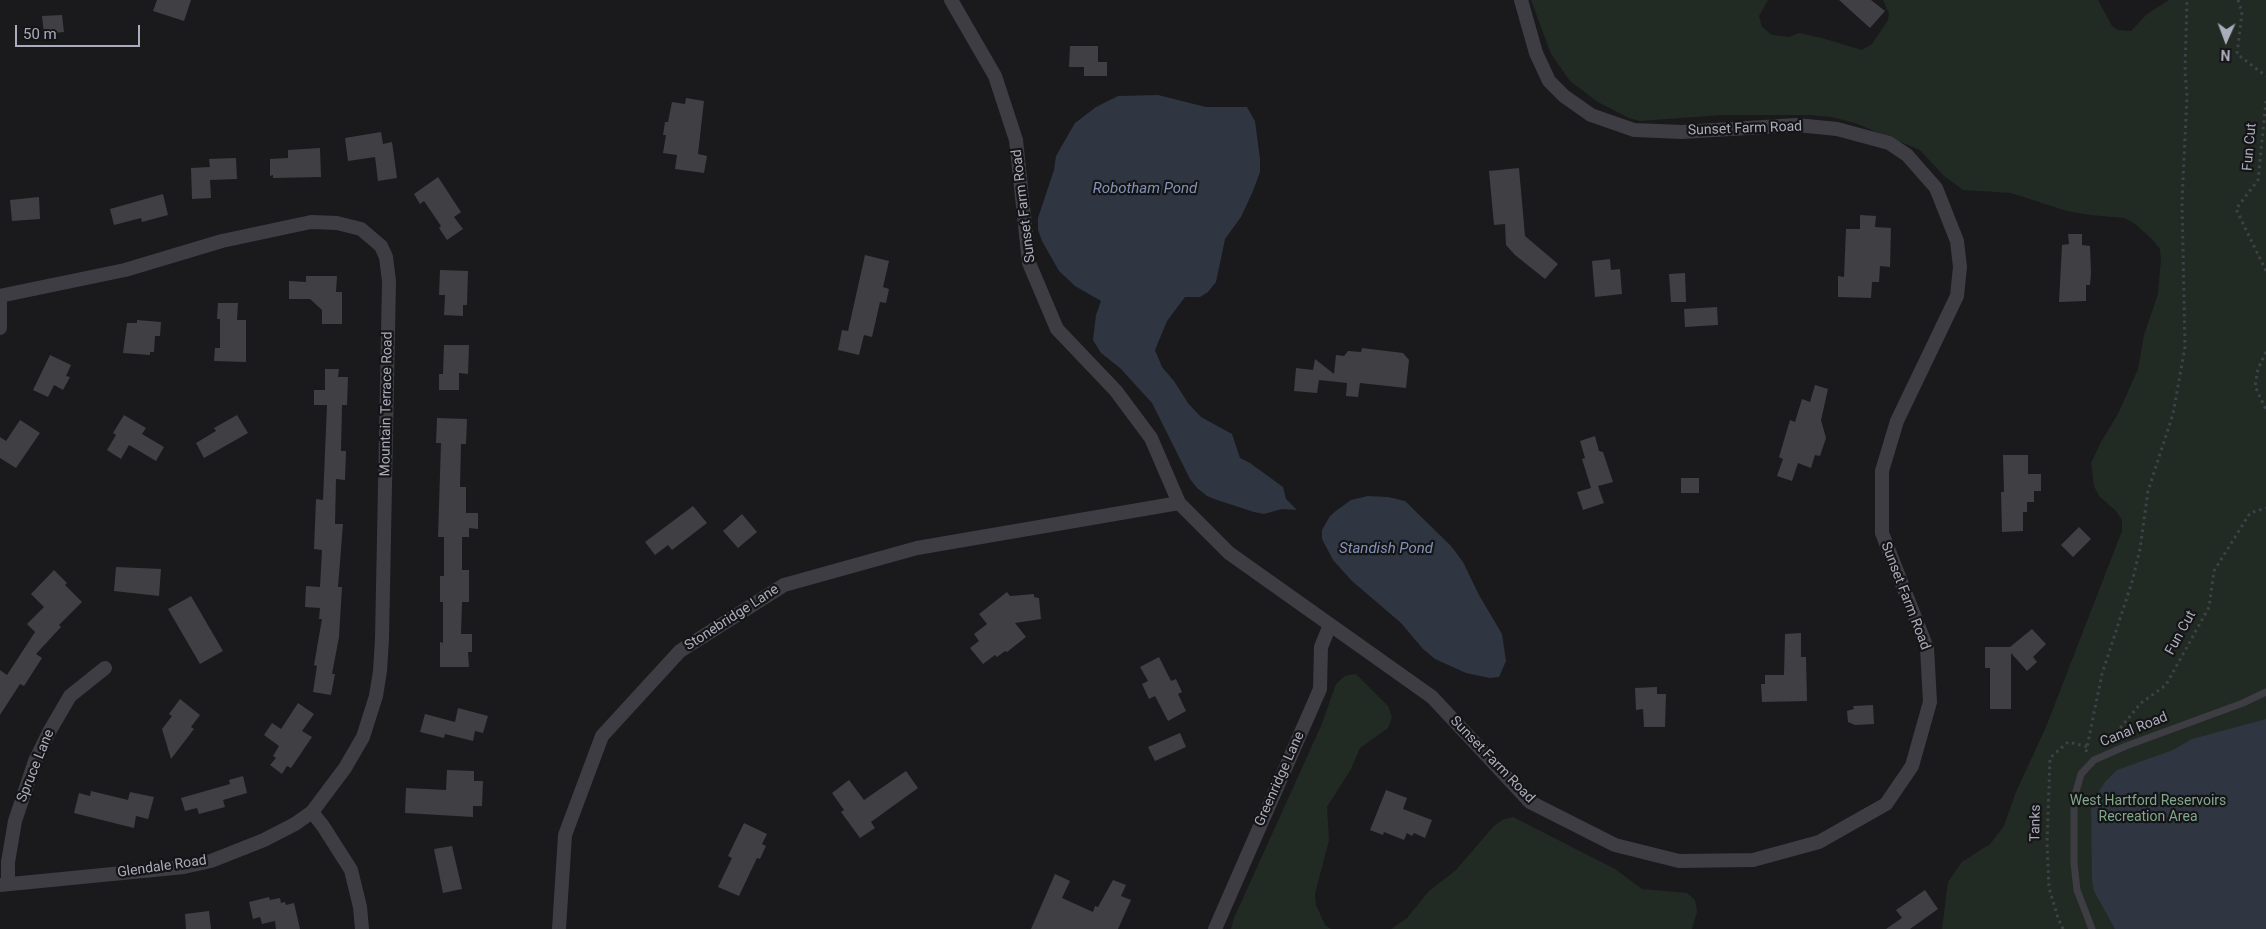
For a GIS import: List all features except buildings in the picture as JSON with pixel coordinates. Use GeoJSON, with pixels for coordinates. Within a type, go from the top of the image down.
{"type":"FeatureCollection","features":[{"type":"Feature","properties":{"kind":"street","name":"Sunset Farm Road"},"geometry":{"type":"LineString","coordinates":[[951,0],[995,76],[1016,140],[1029,263],[1057,328],[1116,391],[1151,438],[1179,503],[1229,553],[1432,697],[1530,802],[1616,845],[1679,861],[1753,860],[1819,842],[1886,804],[1912,766],[1930,702],[1927,648],[1882,533],[1882,471],[1897,421],[1957,296],[1960,254],[1950,220],[1936,188],[1907,155],[1889,143],[1837,129],[1797,125],[1682,132],[1634,130],[1591,115],[1564,96],[1549,81],[1536,53],[1521,0]]}},
{"type":"Feature","properties":{"kind":"street","name":"Mountain Terrace Road"},"geometry":{"type":"LineString","coordinates":[[0,296],[125,270],[222,240],[312,222],[337,223],[360,229],[381,246],[386,257],[389,281],[380,671],[376,696],[363,737],[345,768],[312,812]]}},
{"type":"Feature","properties":{"kind":"street"},"geometry":{"type":"LineString","coordinates":[[0,296],[0,328]]}},
{"type":"Feature","properties":{"kind":"street","name":"Stonebridge Lane"},"geometry":{"type":"LineString","coordinates":[[559,929],[565,835],[602,736],[680,652],[784,584],[917,548],[1179,503]]}},
{"type":"Feature","properties":{"kind":"street","name":"Greenridge Lane"},"geometry":{"type":"LineString","coordinates":[[1215,929],[1320,689],[1321,647],[1330,625]]}},
{"type":"Feature","properties":{"kind":"street","name":"Spruce Lane"},"geometry":{"type":"LineString","coordinates":[[4,884],[15,821],[35,761],[70,696],[105,668]]}},
{"type":"Feature","properties":{"kind":"street"},"geometry":{"type":"LineString","coordinates":[[312,812],[324,826],[351,870],[360,907],[362,929]]}},
{"type":"Feature","properties":{"kind":"street","name":"Glendale Road"},"geometry":{"type":"LineString","coordinates":[[4,884],[184,867],[211,861],[264,840],[295,824],[312,812]]}},
{"type":"Feature","properties":{"kind":"lane","name":"Canal Road"},"geometry":{"type":"LineString","coordinates":[[2092,929],[2077,890],[2074,863],[2074,799],[2081,774],[2094,760],[2126,746],[2243,703],[2266,692]]}},
{"type":"Feature","properties":{"kind":"path"},"geometry":{"type":"LineString","coordinates":[[2081,774],[2102,674],[2132,582],[2140,549],[2148,491],[2173,414],[2185,347],[2182,201],[2188,96],[2185,72],[2187,0]]}},
{"type":"Feature","properties":{"kind":"path"},"geometry":{"type":"LineString","coordinates":[[2238,0],[2242,12],[2236,54],[2266,76]]}},
{"type":"Feature","properties":{"kind":"path","name":"Fun Cut"},"geometry":{"type":"LineString","coordinates":[[2266,101],[2258,180],[2236,209],[2266,271]]}},
{"type":"Feature","properties":{"kind":"path"},"geometry":{"type":"LineString","coordinates":[[2266,352],[2258,368],[2255,386],[2266,410]]}},
{"type":"Feature","properties":{"kind":"path","name":"Fun Cut"},"geometry":{"type":"LineString","coordinates":[[2094,760],[2141,703],[2166,685],[2208,607],[2214,571],[2250,513],[2266,508]]}},
{"type":"Feature","properties":{"kind":"path","name":"Tanks"},"geometry":{"type":"LineString","coordinates":[[2063,929],[2049,888],[2047,843],[2050,758],[2068,742],[2087,747]]}},
{"type":"Feature","properties":{"kind":"green space","name":"West Hartford Reservoirs Recreation Area"},"geometry":{"type":"Polygon","coordinates":[[[1531,0],[1768,0],[1759,16],[1762,27],[1772,35],[1789,37],[1799,33],[1862,50],[1872,44],[1888,20],[1889,14],[1883,0],[2098,0],[2112,26],[2118,30],[2131,31],[2147,14],[2169,0],[2266,0],[2266,929],[1942,929],[1948,882],[1962,862],[1990,844],[2004,826],[2016,792],[2046,727],[2122,531],[2122,520],[2116,511],[2099,496],[2094,486],[2091,463],[2119,412],[2138,369],[2144,335],[2158,294],[2160,249],[2153,240],[2125,218],[2067,211],[2011,193],[1963,190],[1944,176],[1920,150],[1855,123],[1832,117],[1808,115],[1721,115],[1640,121],[1629,118],[1598,102],[1570,81],[1551,54],[1531,0]]]}},
{"type":"Feature","properties":{"kind":"green space"},"geometry":{"type":"Polygon","coordinates":[[[1356,674],[1388,706],[1392,717],[1388,728],[1360,748],[1351,769],[1327,807],[1329,840],[1315,894],[1316,905],[1325,925],[1331,929],[1231,929],[1234,918],[1321,726],[1336,684],[1345,676],[1356,674]]]}},
{"type":"Feature","properties":{"kind":"green space"},"geometry":{"type":"Polygon","coordinates":[[[1513,817],[1615,869],[1642,889],[1687,893],[1695,900],[1697,912],[1692,929],[1391,929],[1407,918],[1429,891],[1456,870],[1493,827],[1502,820],[1513,817]]]}},
{"type":"Feature","properties":{"kind":"water","name":"Robotham Pond"},"geometry":{"type":"Polygon","coordinates":[[[1158,95],[1206,107],[1247,107],[1255,121],[1260,172],[1241,217],[1225,239],[1216,282],[1208,292],[1200,297],[1185,297],[1167,321],[1155,350],[1162,367],[1174,381],[1188,403],[1201,417],[1232,434],[1240,458],[1283,487],[1286,499],[1297,510],[1282,509],[1264,514],[1254,512],[1207,496],[1197,488],[1190,479],[1152,403],[1120,368],[1101,353],[1093,340],[1096,315],[1101,301],[1075,286],[1059,271],[1038,230],[1038,218],[1054,170],[1056,156],[1075,123],[1096,107],[1118,96],[1158,95]]]}},
{"type":"Feature","properties":{"kind":"water","name":"Standish Pond"},"geometry":{"type":"Polygon","coordinates":[[[1368,496],[1388,497],[1405,501],[1451,546],[1463,562],[1479,595],[1502,634],[1506,661],[1499,677],[1490,678],[1466,673],[1435,659],[1423,649],[1401,623],[1352,581],[1333,560],[1322,539],[1322,530],[1330,516],[1337,510],[1351,500],[1368,496]]]}},
{"type":"Feature","properties":{"kind":"water"},"geometry":{"type":"Polygon","coordinates":[[[2266,719],[2266,929],[2115,929],[2094,891],[2092,880],[2091,807],[2105,782],[2117,770],[2173,750],[2192,739],[2266,719]]]}}]}
